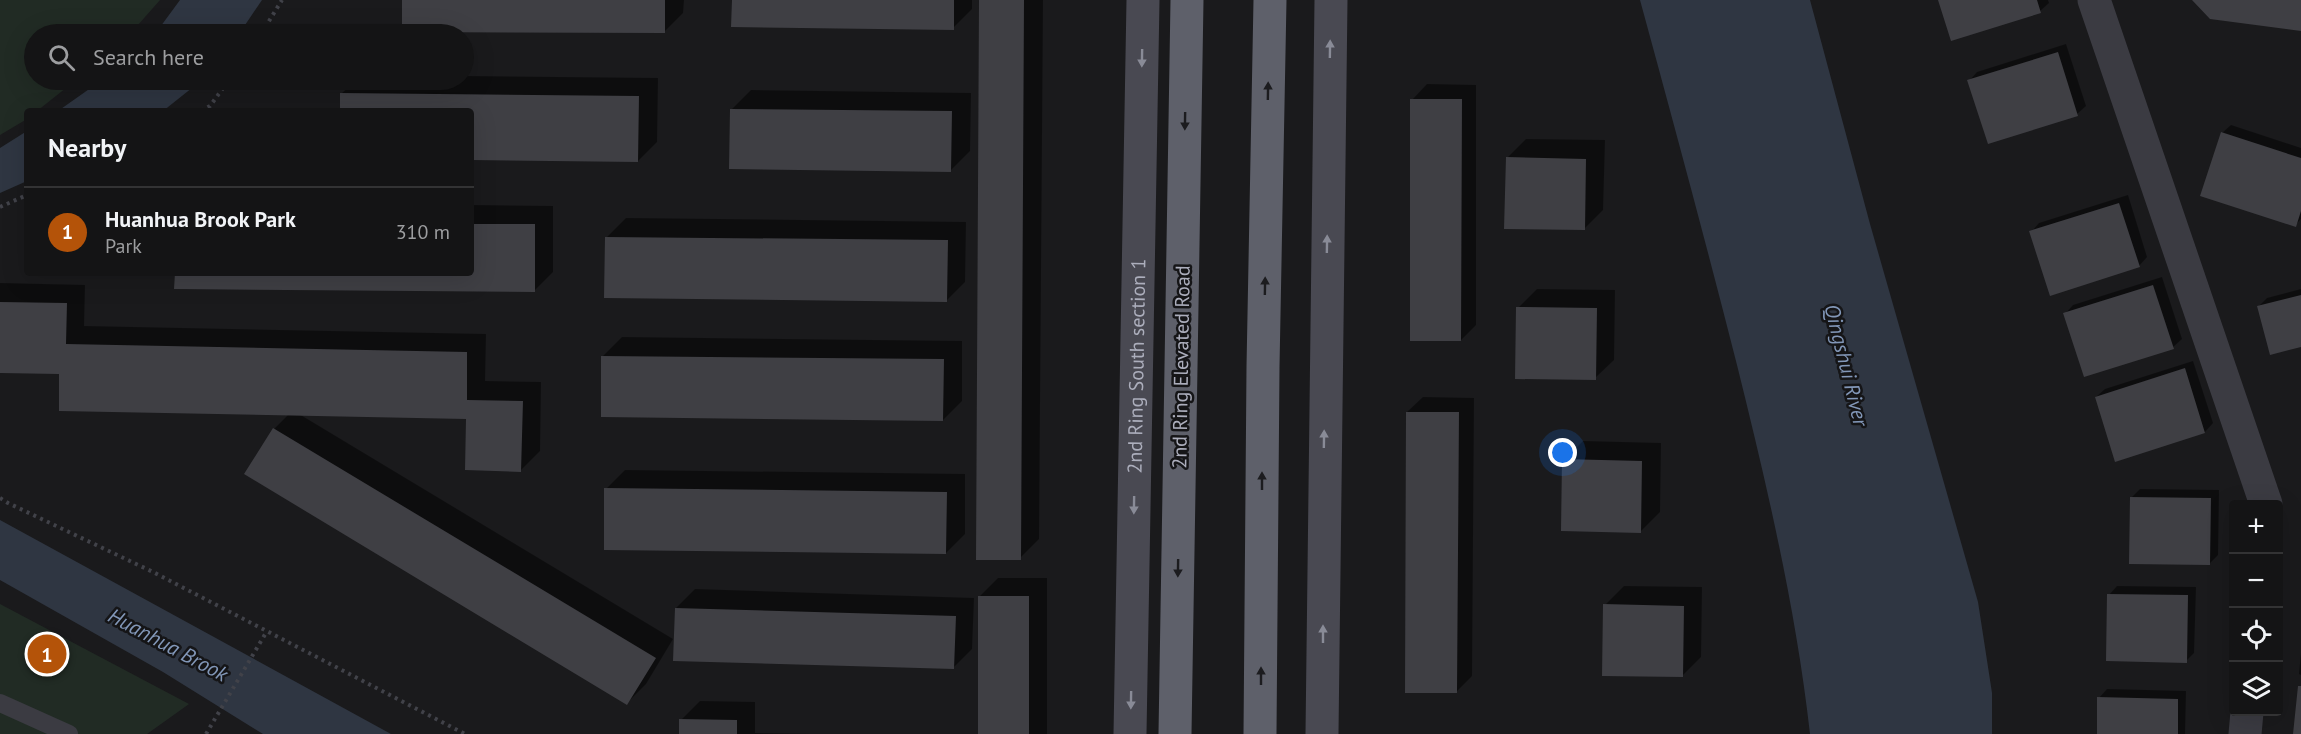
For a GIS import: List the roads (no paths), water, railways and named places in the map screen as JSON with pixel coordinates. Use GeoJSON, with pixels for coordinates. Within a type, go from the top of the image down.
{"type":"FeatureCollection","features":[{"type":"Feature","properties":{"kind":"highway","name":"2nd Ring Elevated Road"},"geometry":{"type":"LineString","coordinates":[[1175,734],[1187,0]]}},
{"type":"Feature","properties":{"kind":"highway"},"geometry":{"type":"LineString","coordinates":[[1260,734],[1263,355],[1270,0]]}},
{"type":"Feature","properties":{"kind":"main road","name":"2nd Ring South section 1"},"geometry":{"type":"LineString","coordinates":[[1130,734],[1143,0]]}},
{"type":"Feature","properties":{"kind":"main road"},"geometry":{"type":"LineString","coordinates":[[1322,734],[1331,0]]}},
{"type":"Feature","properties":{"kind":"street"},"geometry":{"type":"LineString","coordinates":[[2094,0],[2265,500]]}},
{"type":"Feature","properties":{"kind":"street"},"geometry":{"type":"LineString","coordinates":[[2245,734],[2247,716]]}},
{"type":"Feature","properties":{"kind":"lane"},"geometry":{"type":"LineString","coordinates":[[0,703],[69,734]]}},
{"type":"Feature","properties":{"kind":"water"},"geometry":{"type":"Polygon","coordinates":[[[180,0],[262,0],[246,24],[162,24],[180,0]]]}},
{"type":"Feature","properties":{"kind":"water","name":"Qingshui River"},"geometry":{"type":"Polygon","coordinates":[[[1640,0],[1810,0],[1870,224],[1978,602],[1992,693],[1992,734],[1810,734],[1789,594],[1759,456],[1640,0]]]}},
{"type":"Feature","properties":{"kind":"water"},"geometry":{"type":"Polygon","coordinates":[[[88,90],[189,90],[167,108],[62,108],[88,90]]]}},
{"type":"Feature","properties":{"kind":"water"},"geometry":{"type":"Polygon","coordinates":[[[24,133],[24,182],[0,193],[0,148],[24,133]]]}},
{"type":"Feature","properties":{"kind":"water","name":"Huanhua Brook"},"geometry":{"type":"Polygon","coordinates":[[[0,520],[391,734],[263,734],[163,672],[0,580],[0,520]]]}},
{"type":"Feature","properties":{"kind":"place","name":"Huanhua Brook Park"},"geometry":{"type":"Point","coordinates":[47,654]}}]}
